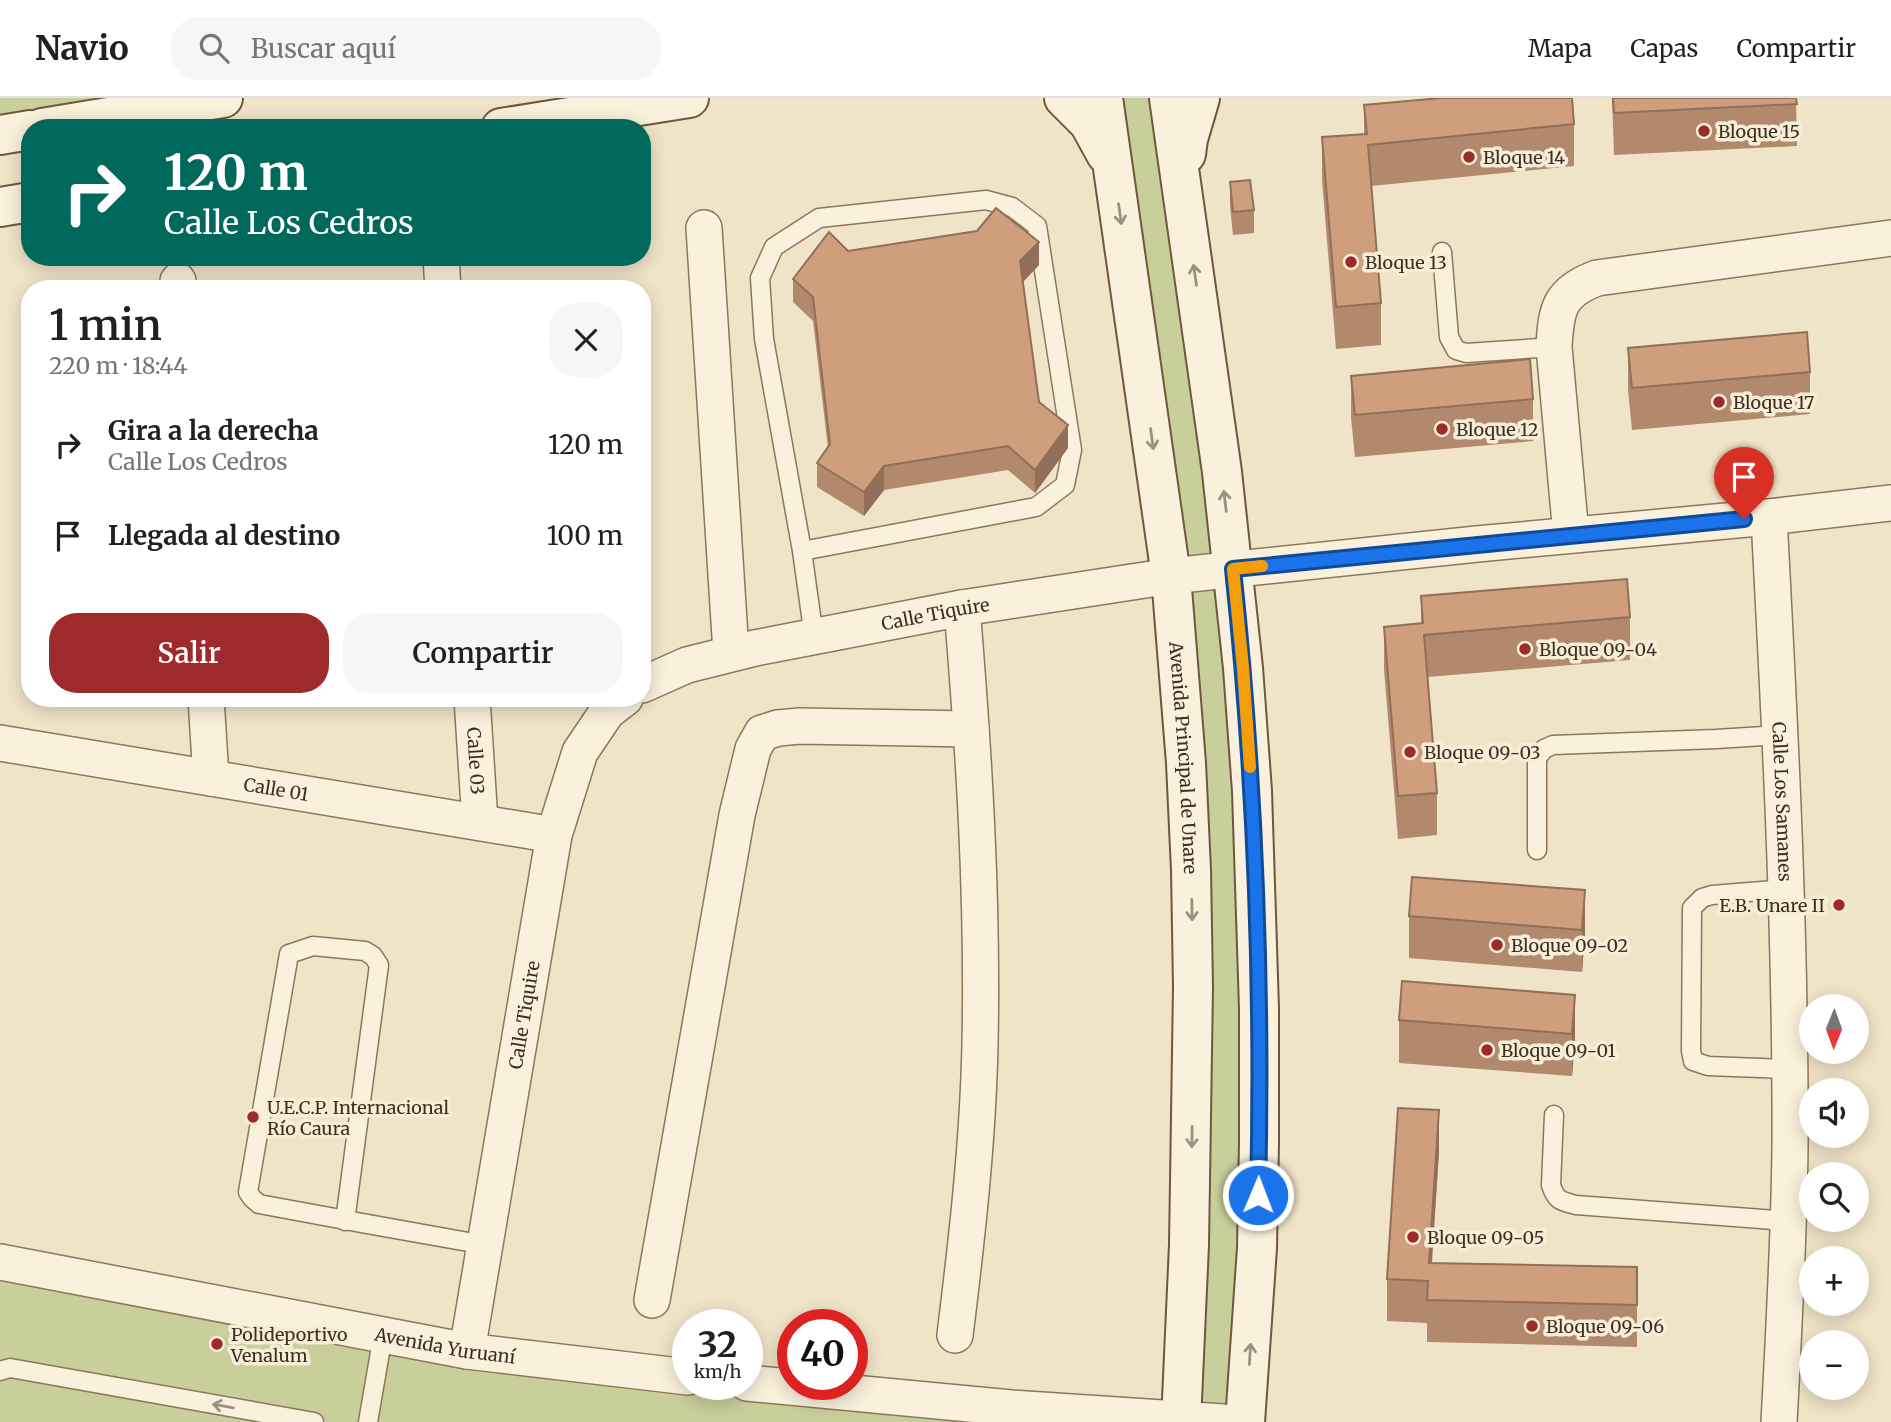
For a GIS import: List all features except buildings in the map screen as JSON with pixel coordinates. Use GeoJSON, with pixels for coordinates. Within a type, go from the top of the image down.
{"type":"FeatureCollection","features":[{"type":"Feature","properties":{"kind":"street"},"geometry":{"type":"LineString","coordinates":[[96,119],[223,98]]}},
{"type":"Feature","properties":{"kind":"street"},"geometry":{"type":"LineString","coordinates":[[557,119],[689,98]]}},
{"type":"Feature","properties":{"kind":"street"},"geometry":{"type":"LineString","coordinates":[[1063,98],[1089,123],[1113,166]]}},
{"type":"Feature","properties":{"kind":"street","name":"Avenida Principal de Unare"},"geometry":{"type":"LineString","coordinates":[[1103,98],[1171,576],[1186,763],[1193,987],[1189,1245],[1181,1421]]}},
{"type":"Feature","properties":{"kind":"street"},"geometry":{"type":"LineString","coordinates":[[1169,98],[1220,458],[1243,667],[1252,791],[1259,996],[1259,1142],[1256,1248],[1245,1422]]}},
{"type":"Feature","properties":{"kind":"street"},"geometry":{"type":"LineString","coordinates":[[1181,184],[1188,139],[1200,98]]}},
{"type":"Feature","properties":{"kind":"street"},"geometry":{"type":"LineString","coordinates":[[0,135],[21,132]]}},
{"type":"Feature","properties":{"kind":"street"},"geometry":{"type":"LineString","coordinates":[[0,207],[21,204]]}},
{"type":"Feature","properties":{"kind":"street"},"geometry":{"type":"LineString","coordinates":[[705,228],[731,653]]}},
{"type":"Feature","properties":{"kind":"street"},"geometry":{"type":"LineString","coordinates":[[1571,536],[1554,347],[1556,320],[1565,296],[1581,284],[1597,278],[1891,238]]}},
{"type":"Feature","properties":{"kind":"street","name":"Calle Tiquire"},"geometry":{"type":"LineString","coordinates":[[651,681],[687,665],[731,653],[962,608],[1171,576],[1891,503]]}},
{"type":"Feature","properties":{"kind":"street","name":"Calle Los Samanes"},"geometry":{"type":"LineString","coordinates":[[1769,517],[1780,735],[1789,1069],[1786,1299],[1779,1422]]}},
{"type":"Feature","properties":{"kind":"street"},"geometry":{"type":"LineString","coordinates":[[955,1335],[969,1223],[980,1043],[979,909],[971,729],[962,608]]}},
{"type":"Feature","properties":{"kind":"street"},"geometry":{"type":"LineString","coordinates":[[207,707],[211,778]]}},
{"type":"Feature","properties":{"kind":"street","name":"Calle 03"},"geometry":{"type":"LineString","coordinates":[[473,707],[480,822]]}},
{"type":"Feature","properties":{"kind":"street","name":"Calle Tiquire"},"geometry":{"type":"LineString","coordinates":[[467,1351],[554,835],[580,752],[607,712],[613,707]]}},
{"type":"Feature","properties":{"kind":"street"},"geometry":{"type":"LineString","coordinates":[[652,1300],[737,815],[753,748],[762,733],[800,726],[971,729]]}},
{"type":"Feature","properties":{"kind":"street","name":"Calle 01"},"geometry":{"type":"LineString","coordinates":[[0,743],[554,835]]}},
{"type":"Feature","properties":{"kind":"street","name":"Avenida Yuruaní"},"geometry":{"type":"LineString","coordinates":[[0,1262],[467,1351],[672,1375]]}},
{"type":"Feature","properties":{"kind":"street"},"geometry":{"type":"LineString","coordinates":[[763,1385],[998,1407],[1223,1422]]}},
{"type":"Feature","properties":{"kind":"lane"},"geometry":{"type":"LineString","coordinates":[[802,551],[1036,507],[1065,485],[1072,450],[1037,226],[1012,207],[986,200],[819,218],[774,247],[760,278],[764,339],[802,551],[814,637]]}},
{"type":"Feature","properties":{"kind":"lane"},"geometry":{"type":"LineString","coordinates":[[1442,252],[1449,337],[1456,350],[1466,353],[1554,347]]}},
{"type":"Feature","properties":{"kind":"lane"},"geometry":{"type":"LineString","coordinates":[[1537,850],[1537,758],[1544,749],[1553,745],[1780,735]]}},
{"type":"Feature","properties":{"kind":"lane"},"geometry":{"type":"LineString","coordinates":[[1785,889],[1712,895],[1702,898],[1692,908],[1691,1051],[1693,1061],[1708,1066],[1789,1069]]}},
{"type":"Feature","properties":{"kind":"lane"},"geometry":{"type":"LineString","coordinates":[[345,1221],[379,965],[373,956],[365,951],[313,946],[289,954],[248,1192],[251,1199],[259,1204],[345,1221],[485,1245]]}},
{"type":"Feature","properties":{"kind":"lane"},"geometry":{"type":"LineString","coordinates":[[1554,1115],[1551,1185],[1555,1196],[1561,1201],[1576,1205],[1788,1221]]}},
{"type":"Feature","properties":{"kind":"lane"},"geometry":{"type":"LineString","coordinates":[[368,1422],[383,1335]]}},
{"type":"Feature","properties":{"kind":"lane"},"geometry":{"type":"LineString","coordinates":[[0,1371],[10,1368],[314,1422]]}},
{"type":"Feature","properties":{"kind":"green space"},"geometry":{"type":"Polygon","coordinates":[[[0,98],[223,98],[96,119],[21,119],[21,132],[0,135],[0,98]]]}},
{"type":"Feature","properties":{"kind":"green space"},"geometry":{"type":"Polygon","coordinates":[[[1103,98],[1169,98],[1243,668],[1245,1422],[0,1422],[0,1262],[672,1381],[672,1400],[763,1400],[763,1385],[777,1386],[777,1400],[868,1400],[868,1394],[1181,1419],[1193,987],[1103,98]]]}},
{"type":"Feature","properties":{"kind":"slow traffic"},"geometry":{"type":"LineString","coordinates":[[1250,767],[1233,569],[1262,566]]}},
{"type":"Feature","properties":{"kind":"place","name":"Bloque 15"},"geometry":{"type":"Point","coordinates":[1704,131]}},
{"type":"Feature","properties":{"kind":"place","name":"Bloque 14"},"geometry":{"type":"Point","coordinates":[1469,157]}},
{"type":"Feature","properties":{"kind":"place","name":"Bloque 13"},"geometry":{"type":"Point","coordinates":[1351,262]}},
{"type":"Feature","properties":{"kind":"place","name":"Bloque 17"},"geometry":{"type":"Point","coordinates":[1719,402]}},
{"type":"Feature","properties":{"kind":"place","name":"Bloque 12"},"geometry":{"type":"Point","coordinates":[1442,429]}},
{"type":"Feature","properties":{"kind":"place","name":"Bloque 09-04"},"geometry":{"type":"Point","coordinates":[1525,649]}},
{"type":"Feature","properties":{"kind":"place","name":"Bloque 09-03"},"geometry":{"type":"Point","coordinates":[1410,752]}},
{"type":"Feature","properties":{"kind":"place","name":"E.B. Unare II"},"geometry":{"type":"Point","coordinates":[1839,905]}},
{"type":"Feature","properties":{"kind":"place","name":"Bloque 09-02"},"geometry":{"type":"Point","coordinates":[1497,945]}},
{"type":"Feature","properties":{"kind":"place","name":"Bloque 09-01"},"geometry":{"type":"Point","coordinates":[1487,1050]}},
{"type":"Feature","properties":{"kind":"place","name":"U.E.C.P. Internacional Río Caura"},"geometry":{"type":"Point","coordinates":[253,1117]}},
{"type":"Feature","properties":{"kind":"place","name":"Bloque 09-05"},"geometry":{"type":"Point","coordinates":[1413,1237]}},
{"type":"Feature","properties":{"kind":"place","name":"Bloque 09-06"},"geometry":{"type":"Point","coordinates":[1532,1326]}},
{"type":"Feature","properties":{"kind":"place","name":"Polideportivo Venalum"},"geometry":{"type":"Point","coordinates":[217,1344]}},
{"type":"Feature","properties":{"kind":"route"},"geometry":{"type":"LineString","coordinates":[[1258,1195],[1259,1009],[1252,791],[1233,569],[1744,519]]}}]}
